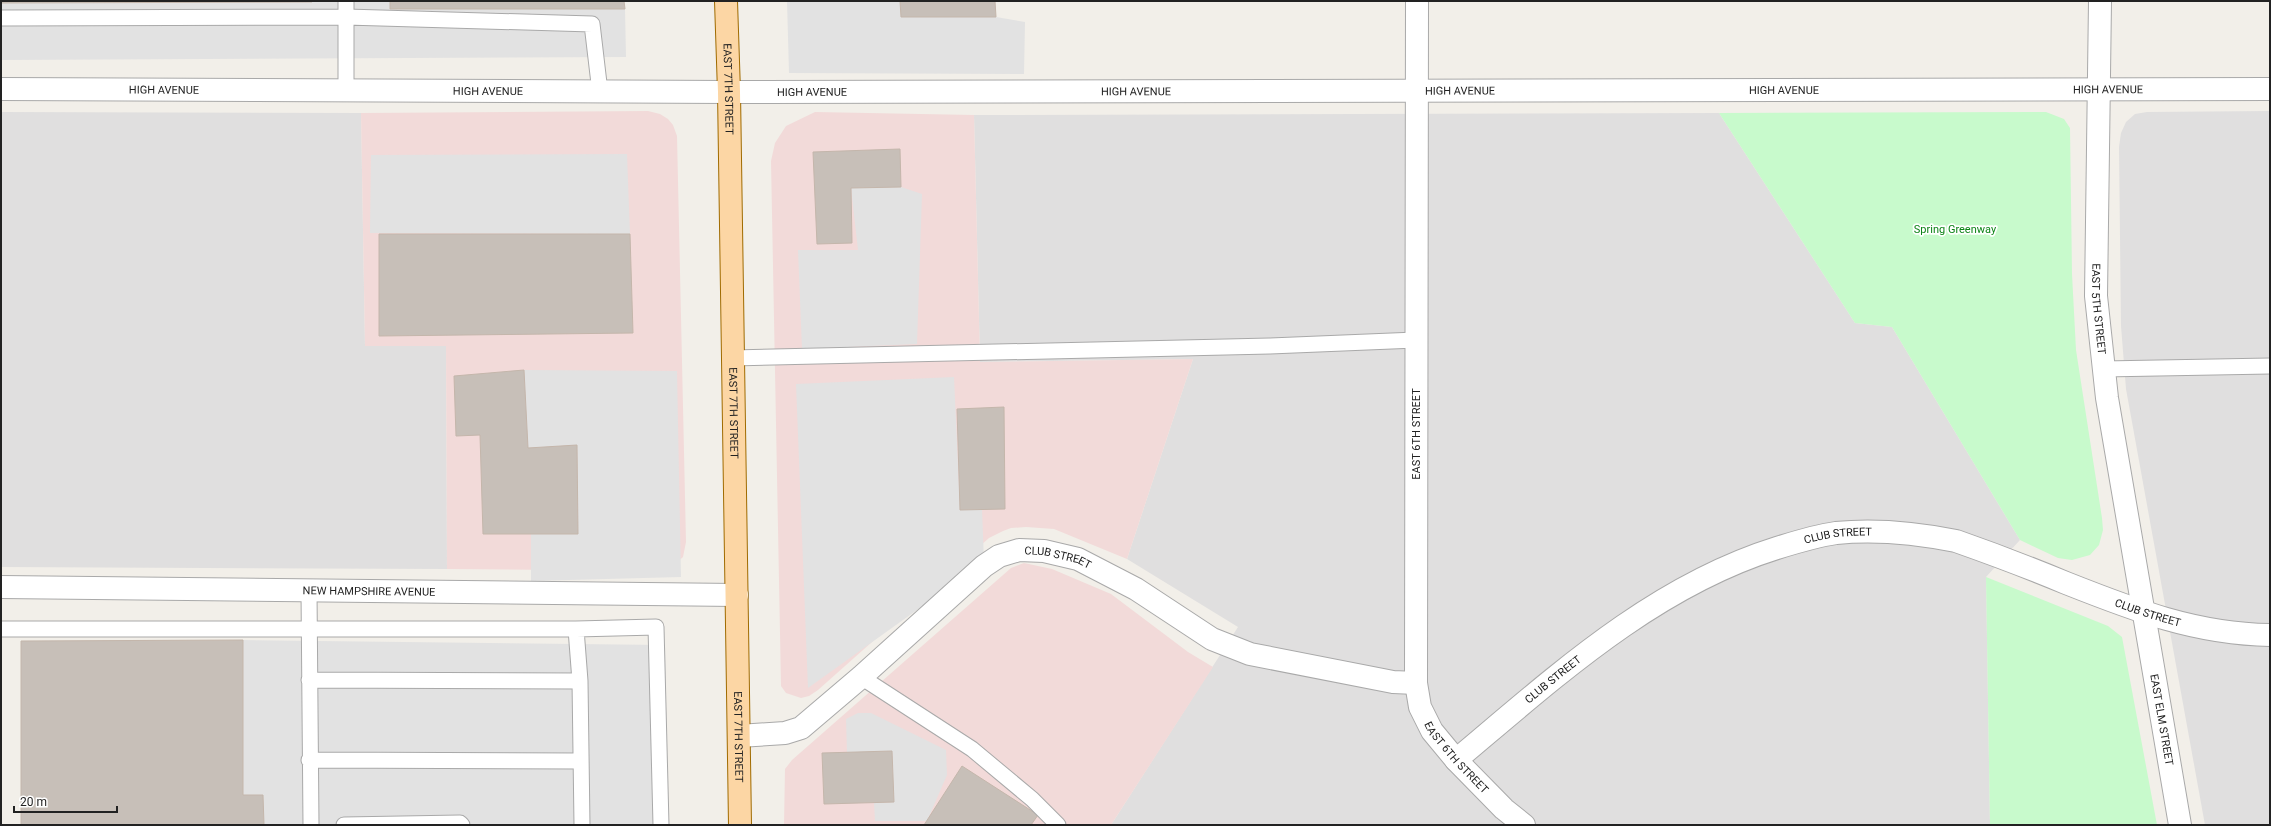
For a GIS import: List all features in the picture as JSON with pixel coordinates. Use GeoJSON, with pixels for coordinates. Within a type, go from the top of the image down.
{"type":"FeatureCollection","features":[{"type":"Feature","properties":{"kind":"main road","name":"EAST 7TH STREET"},"geometry":{"type":"LineString","coordinates":[[726,1],[729,92],[740,825]]}},
{"type":"Feature","properties":{"kind":"street","name":"EAST 6TH STREET"},"geometry":{"type":"LineString","coordinates":[[1417,1],[1416,683],[1420,707],[1425,720],[1456,760],[1504,809],[1524,825]]}},
{"type":"Feature","properties":{"kind":"street","name":"EAST 5TH STREET"},"geometry":{"type":"LineString","coordinates":[[2100,1],[2096,296],[2103,369],[2145,614]]}},
{"type":"Feature","properties":{"kind":"street","name":"HIGH AVENUE"},"geometry":{"type":"LineString","coordinates":[[1,89],[600,92],[1417,89],[2270,90]]}},
{"type":"Feature","properties":{"kind":"street","name":"CLUB STREET"},"geometry":{"type":"LineString","coordinates":[[1456,760],[1564,670],[1629,622],[1688,586],[1713,573],[1765,552],[1835,533],[1903,533],[1940,538],[2023,566],[2145,614],[2207,630],[2228,633],[2270,635]]}},
{"type":"Feature","properties":{"kind":"street","name":"CLUB STREET"},"geometry":{"type":"LineString","coordinates":[[739,736],[794,731],[801,728],[861,677],[984,566],[999,556],[1019,550],[1044,550],[1078,559],[1136,589],[1212,639],[1250,654],[1392,682],[1416,683]]}},
{"type":"Feature","properties":{"kind":"street","name":"NEW HAMPSHIRE AVENUE"},"geometry":{"type":"LineString","coordinates":[[1,587],[737,596]]}},
{"type":"Feature","properties":{"kind":"street","name":"EAST ELM STREET"},"geometry":{"type":"LineString","coordinates":[[2145,614],[2180,825]]}},
{"type":"Feature","properties":{"kind":"lane"},"geometry":{"type":"LineString","coordinates":[[346,1],[346,90]]}},
{"type":"Feature","properties":{"kind":"lane"},"geometry":{"type":"LineString","coordinates":[[1,18],[346,17],[592,24],[600,92]]}},
{"type":"Feature","properties":{"kind":"lane"},"geometry":{"type":"LineString","coordinates":[[732,358],[1270,346],[1416,340]]}},
{"type":"Feature","properties":{"kind":"lane"},"geometry":{"type":"LineString","coordinates":[[2103,369],[2270,366]]}},
{"type":"Feature","properties":{"kind":"lane"},"geometry":{"type":"LineString","coordinates":[[309,591],[310,825]]}},
{"type":"Feature","properties":{"kind":"lane"},"geometry":{"type":"LineString","coordinates":[[1,629],[576,629],[656,626],[661,825]]}},
{"type":"Feature","properties":{"kind":"lane"},"geometry":{"type":"LineString","coordinates":[[576,629],[580,681],[582,825]]}},
{"type":"Feature","properties":{"kind":"lane"},"geometry":{"type":"LineString","coordinates":[[861,677],[972,749],[1032,800],[1058,825]]}},
{"type":"Feature","properties":{"kind":"lane"},"geometry":{"type":"LineString","coordinates":[[309,680],[580,681]]}},
{"type":"Feature","properties":{"kind":"lane"},"geometry":{"type":"LineString","coordinates":[[309,760],[581,761]]}},
{"type":"Feature","properties":{"kind":"lane"},"geometry":{"type":"LineString","coordinates":[[344,825],[460,823],[462,825]]}},
{"type":"Feature","properties":{"kind":"shaded area"},"geometry":{"type":"Polygon","coordinates":[[[1,1],[390,1],[390,9],[625,9],[626,57],[1,60],[1,1]]]}},
{"type":"Feature","properties":{"kind":"shaded area"},"geometry":{"type":"Polygon","coordinates":[[[787,1],[900,1],[901,17],[996,17],[1025,22],[1024,74],[789,73],[787,1]]]}},
{"type":"Feature","properties":{"kind":"shaded area"},"geometry":{"type":"Polygon","coordinates":[[[648,111],[660,114],[668,119],[673,125],[677,136],[686,542],[683,557],[674,565],[653,571],[447,569],[446,346],[365,346],[361,113],[648,111]]]}},
{"type":"Feature","properties":{"kind":"shaded area"},"geometry":{"type":"Polygon","coordinates":[[[2270,111],[2270,825],[2205,825],[2126,389],[2121,326],[2119,147],[2121,133],[2126,122],[2135,114],[2147,112],[2270,111]]]}},
{"type":"Feature","properties":{"kind":"shaded area"},"geometry":{"type":"Polygon","coordinates":[[[1,112],[361,113],[365,346],[446,346],[447,569],[1,567],[1,112]]]}},
{"type":"Feature","properties":{"kind":"shaded area"},"geometry":{"type":"Polygon","coordinates":[[[815,112],[974,115],[980,362],[1193,359],[1127,559],[1054,529],[1026,527],[1011,528],[1003,531],[989,538],[818,690],[809,696],[801,698],[786,693],[781,686],[771,161],[775,143],[786,126],[815,112]]]}},
{"type":"Feature","properties":{"kind":"shaded area"},"geometry":{"type":"Polygon","coordinates":[[[1719,113],[1855,323],[1892,327],[2020,540],[1986,577],[1990,825],[1111,825],[1238,627],[1127,559],[1193,359],[980,362],[974,115],[1719,113]]]}},
{"type":"Feature","properties":{"kind":"shaded area"},"geometry":{"type":"Polygon","coordinates":[[[627,154],[630,234],[370,233],[371,155],[627,154]]]}},
{"type":"Feature","properties":{"kind":"shaded area"},"geometry":{"type":"Polygon","coordinates":[[[901,187],[922,194],[917,344],[802,349],[798,250],[858,250],[851,188],[901,187]]]}},
{"type":"Feature","properties":{"kind":"shaded area"},"geometry":{"type":"Polygon","coordinates":[[[524,370],[677,371],[681,577],[531,581],[531,534],[578,534],[577,445],[528,448],[524,370]]]}},
{"type":"Feature","properties":{"kind":"shaded area"},"geometry":{"type":"Polygon","coordinates":[[[954,377],[960,510],[982,509],[984,562],[808,688],[796,384],[954,377]]]}},
{"type":"Feature","properties":{"kind":"shaded area"},"geometry":{"type":"Polygon","coordinates":[[[1024,563],[1052,569],[1111,594],[1188,652],[1213,667],[1111,825],[784,825],[785,769],[792,760],[1011,568],[1024,563]]]}},
{"type":"Feature","properties":{"kind":"shaded area"},"geometry":{"type":"Polygon","coordinates":[[[243,640],[665,645],[668,825],[264,825],[263,795],[243,795],[243,640]]]}},
{"type":"Feature","properties":{"kind":"shaded area"},"geometry":{"type":"Polygon","coordinates":[[[858,713],[871,713],[946,750],[947,775],[927,821],[875,821],[874,803],[894,802],[892,751],[847,753],[846,719],[858,713]]]}},
{"type":"Feature","properties":{"kind":"green space","name":"Spring Greenway"},"geometry":{"type":"Polygon","coordinates":[[[2046,112],[2064,119],[2070,128],[2072,274],[2076,350],[2103,530],[2099,545],[2090,555],[2072,560],[2058,558],[2020,540],[1892,327],[1855,323],[1719,113],[2046,112]]]}},
{"type":"Feature","properties":{"kind":"green space"},"geometry":{"type":"Polygon","coordinates":[[[1986,577],[2108,626],[2122,637],[2157,825],[1990,825],[1986,577]]]}},
{"type":"Feature","properties":{"kind":"building"},"geometry":{"type":"Polygon","coordinates":[[[1,1],[312,1],[312,2],[1,3],[1,1]]]}},
{"type":"Feature","properties":{"kind":"building"},"geometry":{"type":"Polygon","coordinates":[[[390,1],[624,1],[625,9],[390,9],[390,1]]]}},
{"type":"Feature","properties":{"kind":"building"},"geometry":{"type":"Polygon","coordinates":[[[900,1],[995,1],[996,17],[901,17],[900,1]]]}},
{"type":"Feature","properties":{"kind":"building"},"geometry":{"type":"Polygon","coordinates":[[[900,149],[901,187],[851,188],[852,243],[817,244],[813,152],[900,149]]]}},
{"type":"Feature","properties":{"kind":"building"},"geometry":{"type":"Polygon","coordinates":[[[379,234],[630,234],[633,333],[379,336],[379,234]]]}},
{"type":"Feature","properties":{"kind":"building"},"geometry":{"type":"Polygon","coordinates":[[[524,370],[528,448],[577,445],[578,534],[483,534],[480,435],[456,436],[454,376],[524,370]]]}},
{"type":"Feature","properties":{"kind":"building"},"geometry":{"type":"Polygon","coordinates":[[[1004,407],[1005,509],[960,510],[957,409],[1004,407]]]}},
{"type":"Feature","properties":{"kind":"building"},"geometry":{"type":"Polygon","coordinates":[[[243,640],[243,795],[263,795],[264,825],[21,825],[21,641],[243,640]]]}},
{"type":"Feature","properties":{"kind":"building"},"geometry":{"type":"Polygon","coordinates":[[[892,751],[894,802],[824,804],[822,753],[892,751]]]}},
{"type":"Feature","properties":{"kind":"building"},"geometry":{"type":"Polygon","coordinates":[[[962,766],[1038,815],[1031,825],[924,825],[962,766]]]}}]}
